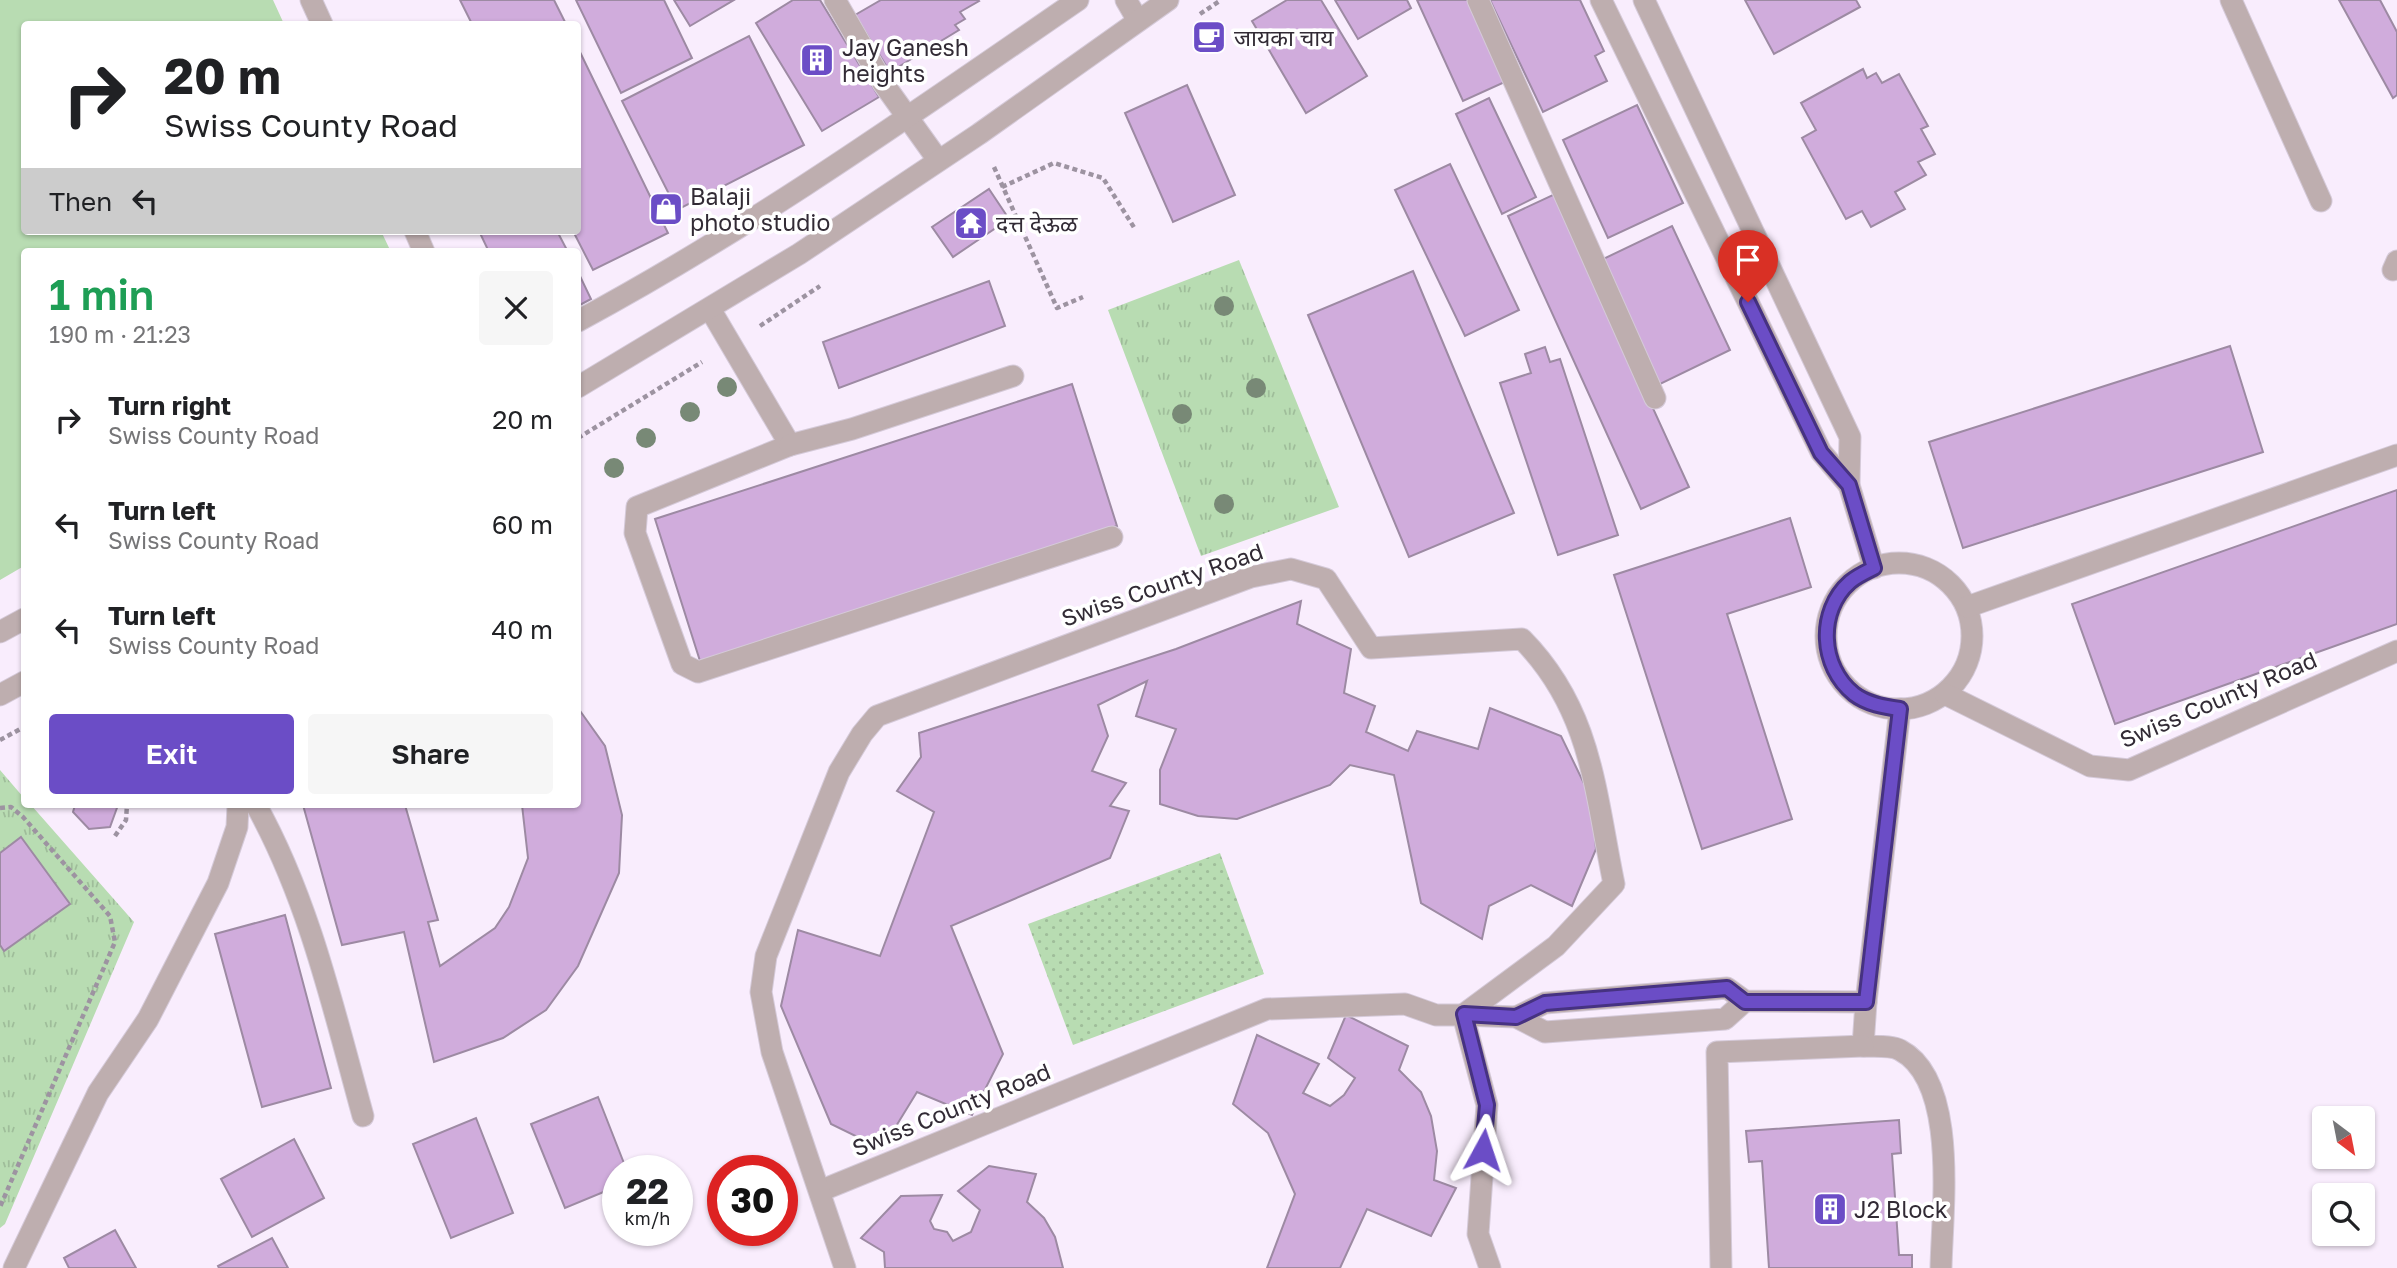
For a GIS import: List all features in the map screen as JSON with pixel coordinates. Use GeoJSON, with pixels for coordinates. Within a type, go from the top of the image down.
{"type":"FeatureCollection","features":[{"type":"Feature","properties":{"kind":"street"},"geometry":{"type":"LineString","coordinates":[[311,0],[321,21]]}},
{"type":"Feature","properties":{"kind":"street"},"geometry":{"type":"LineString","coordinates":[[835,0],[907,118],[938,160]]}},
{"type":"Feature","properties":{"kind":"street"},"geometry":{"type":"LineString","coordinates":[[581,319],[662,275],[907,118],[1078,0]]}},
{"type":"Feature","properties":{"kind":"street"},"geometry":{"type":"LineString","coordinates":[[1126,0],[1137,19]]}},
{"type":"Feature","properties":{"kind":"street"},"geometry":{"type":"LineString","coordinates":[[581,385],[710,309],[979,134],[1137,19],[1168,0]]}},
{"type":"Feature","properties":{"kind":"street"},"geometry":{"type":"LineString","coordinates":[[1478,0],[1655,398]]}},
{"type":"Feature","properties":{"kind":"street"},"geometry":{"type":"LineString","coordinates":[[1601,0],[1821,453],[1849,485]]}},
{"type":"Feature","properties":{"kind":"street"},"geometry":{"type":"LineString","coordinates":[[1644,0],[1850,437],[1849,485],[1874,568]]}},
{"type":"Feature","properties":{"kind":"street"},"geometry":{"type":"LineString","coordinates":[[2231,0],[2321,201]]}},
{"type":"Feature","properties":{"kind":"street"},"geometry":{"type":"LineString","coordinates":[[710,309],[790,445]]}},
{"type":"Feature","properties":{"kind":"street"},"geometry":{"type":"LineString","coordinates":[[1013,376],[852,429],[790,445],[636,507],[635,533],[682,664],[698,672],[1112,537]]}},
{"type":"Feature","properties":{"kind":"street"},"geometry":{"type":"LineString","coordinates":[[1967,607],[2397,455]]}},
{"type":"Feature","properties":{"kind":"street"},"geometry":{"type":"LineString","coordinates":[[1893,564],[1916,565],[1937,573],[1954,588],[1967,607],[1973,631],[1970,654],[1961,676],[1945,694],[1924,705],[1900,709],[1876,705],[1854,694],[1837,675],[1827,652],[1827,627],[1834,603],[1850,583],[1874,568],[1893,564]]}},
{"type":"Feature","properties":{"kind":"street","name":"Swiss County Road"},"geometry":{"type":"LineString","coordinates":[[845,1268],[772,1052],[761,992],[766,956],[839,772],[862,734],[877,716],[900,706],[1251,577],[1291,569],[1326,579],[1371,648],[1522,639],[1547,665],[1569,701],[1584,738],[1614,884],[1556,946],[1464,1014]]}},
{"type":"Feature","properties":{"kind":"street"},"geometry":{"type":"LineString","coordinates":[[0,632],[21,620]]}},
{"type":"Feature","properties":{"kind":"street","name":"Swiss County Road"},"geometry":{"type":"LineString","coordinates":[[1945,694],[2090,766],[2129,770],[2397,651]]}},
{"type":"Feature","properties":{"kind":"street"},"geometry":{"type":"LineString","coordinates":[[0,695],[21,684]]}},
{"type":"Feature","properties":{"kind":"street"},"geometry":{"type":"LineString","coordinates":[[1863,1046],[1900,709]]}},
{"type":"Feature","properties":{"kind":"street"},"geometry":{"type":"LineString","coordinates":[[15,1268],[98,1093],[148,1018],[218,883],[237,827],[238,808]]}},
{"type":"Feature","properties":{"kind":"street"},"geometry":{"type":"LineString","coordinates":[[258,808],[277,843],[318,956],[363,1116]]}},
{"type":"Feature","properties":{"kind":"street","name":"Swiss County Road"},"geometry":{"type":"LineString","coordinates":[[1516,1017],[1545,1003],[1727,988],[1745,1002],[1866,1002]]}},
{"type":"Feature","properties":{"kind":"street","name":"Swiss County Road"},"geometry":{"type":"LineString","coordinates":[[820,1191],[1267,1009],[1405,1004],[1436,1015],[1516,1017],[1545,1032],[1725,1019],[1745,1002]]}},
{"type":"Feature","properties":{"kind":"street"},"geometry":{"type":"LineString","coordinates":[[1464,1014],[1487,1105],[1478,1234],[1490,1268]]}},
{"type":"Feature","properties":{"kind":"street"},"geometry":{"type":"LineString","coordinates":[[1720,1268],[1717,1052],[1863,1046],[1898,1049],[1923,1068],[1942,1128],[1941,1268]]}},
{"type":"Feature","properties":{"kind":"path"},"geometry":{"type":"LineString","coordinates":[[979,134],[1057,307],[1083,297]]}},
{"type":"Feature","properties":{"kind":"path"},"geometry":{"type":"LineString","coordinates":[[1002,187],[1054,163],[1091,174],[1102,178],[1135,229]]}},
{"type":"Feature","properties":{"kind":"path"},"geometry":{"type":"LineString","coordinates":[[0,740],[21,729]]}},
{"type":"Feature","properties":{"kind":"path"},"geometry":{"type":"LineString","coordinates":[[0,808],[11,807],[23,817],[110,916],[115,942],[0,1207]]}},
{"type":"Feature","properties":{"kind":"path"},"geometry":{"type":"LineString","coordinates":[[116,836],[126,820],[128,808]]}},
{"type":"Feature","properties":{"kind":"green space"},"geometry":{"type":"Polygon","coordinates":[[[0,0],[273,0],[283,21],[21,21],[21,235],[383,235],[389,248],[21,248],[21,568],[0,580],[0,0]]]}},
{"type":"Feature","properties":{"kind":"green space"},"geometry":{"type":"Polygon","coordinates":[[[1239,260],[1339,507],[1201,556],[1108,310],[1239,260]]]}},
{"type":"Feature","properties":{"kind":"green space"},"geometry":{"type":"Polygon","coordinates":[[[0,770],[21,794],[21,808],[34,808],[134,922],[5,1224],[0,1228],[0,770]]]}},
{"type":"Feature","properties":{"kind":"green space"},"geometry":{"type":"Polygon","coordinates":[[[1220,853],[1264,974],[1073,1045],[1028,924],[1220,853]]]}},
{"type":"Feature","properties":{"kind":"building"},"geometry":{"type":"Polygon","coordinates":[[[460,0],[554,0],[564,21],[470,21],[460,0]]]}},
{"type":"Feature","properties":{"kind":"building"},"geometry":{"type":"Polygon","coordinates":[[[576,0],[664,0],[692,58],[621,93],[576,0]]]}},
{"type":"Feature","properties":{"kind":"building"},"geometry":{"type":"Polygon","coordinates":[[[674,0],[734,0],[690,26],[674,0]]]}},
{"type":"Feature","properties":{"kind":"building","name":"Jay Ganesh heights"},"geometry":{"type":"Polygon","coordinates":[[[793,0],[820,0],[879,97],[822,131],[756,23],[793,0]]]}},
{"type":"Feature","properties":{"kind":"building"},"geometry":{"type":"Polygon","coordinates":[[[881,0],[979,1],[960,12],[965,19],[955,25],[959,30],[890,72],[855,15],[881,0]]]}},
{"type":"Feature","properties":{"kind":"building"},"geometry":{"type":"Polygon","coordinates":[[[1287,0],[1321,0],[1367,76],[1306,113],[1252,21],[1287,0]]]}},
{"type":"Feature","properties":{"kind":"building"},"geometry":{"type":"Polygon","coordinates":[[[1335,0],[1407,0],[1411,8],[1358,39],[1335,0]]]}},
{"type":"Feature","properties":{"kind":"building"},"geometry":{"type":"Polygon","coordinates":[[[1417,0],[1470,0],[1507,81],[1463,101],[1417,0]]]}},
{"type":"Feature","properties":{"kind":"building"},"geometry":{"type":"Polygon","coordinates":[[[1490,0],[1580,0],[1604,51],[1595,56],[1607,81],[1543,112],[1490,0]]]}},
{"type":"Feature","properties":{"kind":"building"},"geometry":{"type":"Polygon","coordinates":[[[1745,0],[1856,0],[1860,7],[1774,54],[1745,0]]]}},
{"type":"Feature","properties":{"kind":"building"},"geometry":{"type":"Polygon","coordinates":[[[2339,0],[2380,0],[2397,32],[2397,95],[2393,98],[2339,0]]]}},
{"type":"Feature","properties":{"kind":"building"},"geometry":{"type":"Polygon","coordinates":[[[749,36],[804,145],[677,210],[622,101],[749,36]]]}},
{"type":"Feature","properties":{"kind":"building"},"geometry":{"type":"Polygon","coordinates":[[[581,54],[668,233],[593,270],[575,235],[581,235],[581,54]]]}},
{"type":"Feature","properties":{"kind":"building"},"geometry":{"type":"Polygon","coordinates":[[[1863,69],[1867,78],[1876,73],[1882,83],[1899,74],[1928,126],[1921,129],[1935,154],[1918,162],[1926,175],[1895,192],[1905,209],[1871,227],[1862,211],[1846,219],[1802,138],[1816,130],[1801,103],[1863,69]]]}},
{"type":"Feature","properties":{"kind":"building"},"geometry":{"type":"Polygon","coordinates":[[[1187,85],[1235,195],[1173,222],[1125,113],[1187,85]]]}},
{"type":"Feature","properties":{"kind":"building"},"geometry":{"type":"Polygon","coordinates":[[[1489,98],[1536,197],[1502,214],[1456,114],[1489,98]]]}},
{"type":"Feature","properties":{"kind":"building"},"geometry":{"type":"Polygon","coordinates":[[[1637,105],[1683,203],[1608,238],[1563,140],[1637,105]]]}},
{"type":"Feature","properties":{"kind":"building"},"geometry":{"type":"Polygon","coordinates":[[[1450,164],[1519,310],[1465,336],[1395,190],[1450,164]]]}},
{"type":"Feature","properties":{"kind":"building","name":"दत्त देऊळ"},"geometry":{"type":"Polygon","coordinates":[[[989,189],[1009,219],[953,257],[932,227],[989,189]]]}},
{"type":"Feature","properties":{"kind":"building"},"geometry":{"type":"Polygon","coordinates":[[[1555,194],[1689,487],[1641,509],[1508,216],[1555,194]]]}},
{"type":"Feature","properties":{"kind":"building"},"geometry":{"type":"Polygon","coordinates":[[[1672,226],[1730,350],[1656,386],[1597,262],[1672,226]]]}},
{"type":"Feature","properties":{"kind":"building"},"geometry":{"type":"Polygon","coordinates":[[[481,235],[559,235],[566,248],[487,248],[481,235]]]}},
{"type":"Feature","properties":{"kind":"building"},"geometry":{"type":"Polygon","coordinates":[[[1413,271],[1514,513],[1409,557],[1308,315],[1413,271]]]}},
{"type":"Feature","properties":{"kind":"building"},"geometry":{"type":"Polygon","coordinates":[[[581,278],[591,299],[581,304],[581,278]]]}},
{"type":"Feature","properties":{"kind":"building"},"geometry":{"type":"Polygon","coordinates":[[[989,281],[1005,326],[839,388],[823,342],[989,281]]]}},
{"type":"Feature","properties":{"kind":"building"},"geometry":{"type":"Polygon","coordinates":[[[2230,346],[2263,452],[1963,548],[1929,442],[2230,346]]]}},
{"type":"Feature","properties":{"kind":"building"},"geometry":{"type":"Polygon","coordinates":[[[1545,347],[1550,362],[1560,359],[1618,535],[1558,555],[1500,383],[1531,373],[1525,354],[1545,347]]]}},
{"type":"Feature","properties":{"kind":"building"},"geometry":{"type":"Polygon","coordinates":[[[1072,384],[1117,526],[700,661],[655,519],[1072,384]]]}},
{"type":"Feature","properties":{"kind":"building"},"geometry":{"type":"Polygon","coordinates":[[[2397,490],[2397,624],[2115,724],[2072,604],[2397,490]]]}},
{"type":"Feature","properties":{"kind":"building"},"geometry":{"type":"Polygon","coordinates":[[[1790,518],[1811,587],[1727,614],[1792,819],[1702,849],[1614,575],[1790,518]]]}},
{"type":"Feature","properties":{"kind":"building"},"geometry":{"type":"Polygon","coordinates":[[[1301,601],[1297,624],[1351,649],[1344,693],[1375,706],[1366,732],[1408,751],[1417,731],[1478,749],[1490,708],[1561,736],[1592,800],[1596,849],[1572,906],[1531,885],[1489,906],[1482,939],[1421,903],[1394,775],[1350,765],[1330,785],[1237,819],[1198,816],[1160,804],[1160,770],[1176,729],[1136,716],[1147,681],[1098,705],[1108,736],[1092,771],[1126,783],[1110,806],[1129,811],[1110,858],[951,926],[1003,1054],[972,1115],[917,1092],[882,1149],[831,1124],[781,1006],[798,930],[880,956],[934,812],[897,791],[921,757],[919,733],[1176,649],[1301,601]]]}},
{"type":"Feature","properties":{"kind":"building"},"geometry":{"type":"Polygon","coordinates":[[[581,712],[605,746],[622,815],[619,873],[578,966],[546,1010],[503,1038],[434,1062],[404,932],[342,945],[304,808],[406,808],[438,920],[428,922],[440,966],[495,928],[509,907],[528,858],[522,808],[581,808],[581,712]]]}},
{"type":"Feature","properties":{"kind":"building"},"geometry":{"type":"Polygon","coordinates":[[[74,808],[117,808],[110,827],[89,829],[73,812],[74,808]]]}},
{"type":"Feature","properties":{"kind":"building"},"geometry":{"type":"Polygon","coordinates":[[[21,837],[70,904],[4,951],[0,945],[0,853],[21,837]]]}},
{"type":"Feature","properties":{"kind":"building"},"geometry":{"type":"Polygon","coordinates":[[[285,915],[331,1088],[262,1107],[215,934],[285,915]]]}},
{"type":"Feature","properties":{"kind":"building"},"geometry":{"type":"Polygon","coordinates":[[[1346,1015],[1408,1046],[1399,1070],[1421,1092],[1431,1116],[1437,1151],[1434,1180],[1456,1188],[1431,1236],[1367,1209],[1340,1268],[1267,1268],[1295,1194],[1268,1133],[1233,1104],[1257,1035],[1319,1064],[1303,1093],[1330,1106],[1344,1095],[1355,1078],[1328,1058],[1346,1015]]]}},
{"type":"Feature","properties":{"kind":"building"},"geometry":{"type":"Polygon","coordinates":[[[598,1097],[621,1155],[602,1155],[602,1193],[565,1208],[531,1124],[598,1097]]]}},
{"type":"Feature","properties":{"kind":"building"},"geometry":{"type":"Polygon","coordinates":[[[476,1118],[513,1213],[451,1238],[413,1144],[476,1118]]]}},
{"type":"Feature","properties":{"kind":"building","name":"J2 Block"},"geometry":{"type":"Polygon","coordinates":[[[1899,1120],[1901,1153],[1892,1154],[1899,1255],[1912,1255],[1912,1268],[1769,1268],[1762,1161],[1749,1162],[1746,1131],[1899,1120]]]}},
{"type":"Feature","properties":{"kind":"building"},"geometry":{"type":"Polygon","coordinates":[[[294,1139],[324,1198],[252,1237],[221,1179],[294,1139]]]}},
{"type":"Feature","properties":{"kind":"building"},"geometry":{"type":"Polygon","coordinates":[[[989,1166],[1036,1174],[1027,1202],[1044,1218],[1055,1237],[1063,1268],[885,1268],[884,1252],[861,1238],[901,1196],[942,1195],[930,1221],[934,1229],[947,1232],[953,1241],[971,1232],[980,1210],[958,1191],[989,1166]]]}},
{"type":"Feature","properties":{"kind":"building"},"geometry":{"type":"Polygon","coordinates":[[[115,1230],[136,1268],[69,1268],[64,1258],[115,1230]]]}},
{"type":"Feature","properties":{"kind":"building"},"geometry":{"type":"Polygon","coordinates":[[[272,1238],[288,1268],[219,1268],[218,1266],[272,1238]]]}},
{"type":"Feature","properties":{"kind":"place","name":"जायका चाय"},"geometry":{"type":"Point","coordinates":[1209,37]}},
{"type":"Feature","properties":{"kind":"place","name":"Jay Ganesh heights"},"geometry":{"type":"Point","coordinates":[817,60]}},
{"type":"Feature","properties":{"kind":"place","name":"Balaji photo studio"},"geometry":{"type":"Point","coordinates":[666,209]}},
{"type":"Feature","properties":{"kind":"place","name":"दत्त देऊळ"},"geometry":{"type":"Point","coordinates":[971,223]}},
{"type":"Feature","properties":{"kind":"place","name":"J2 Block"},"geometry":{"type":"Point","coordinates":[1830,1209]}},
{"type":"Feature","properties":{"kind":"route"},"geometry":{"type":"LineString","coordinates":[[1483,1150],[1487,1105],[1464,1014],[1516,1017],[1545,1003],[1727,988],[1745,1002],[1866,1002],[1900,709],[1876,705],[1854,694],[1837,675],[1827,652],[1827,627],[1834,603],[1850,583],[1874,568],[1849,485],[1821,453],[1748,302]]}}]}
